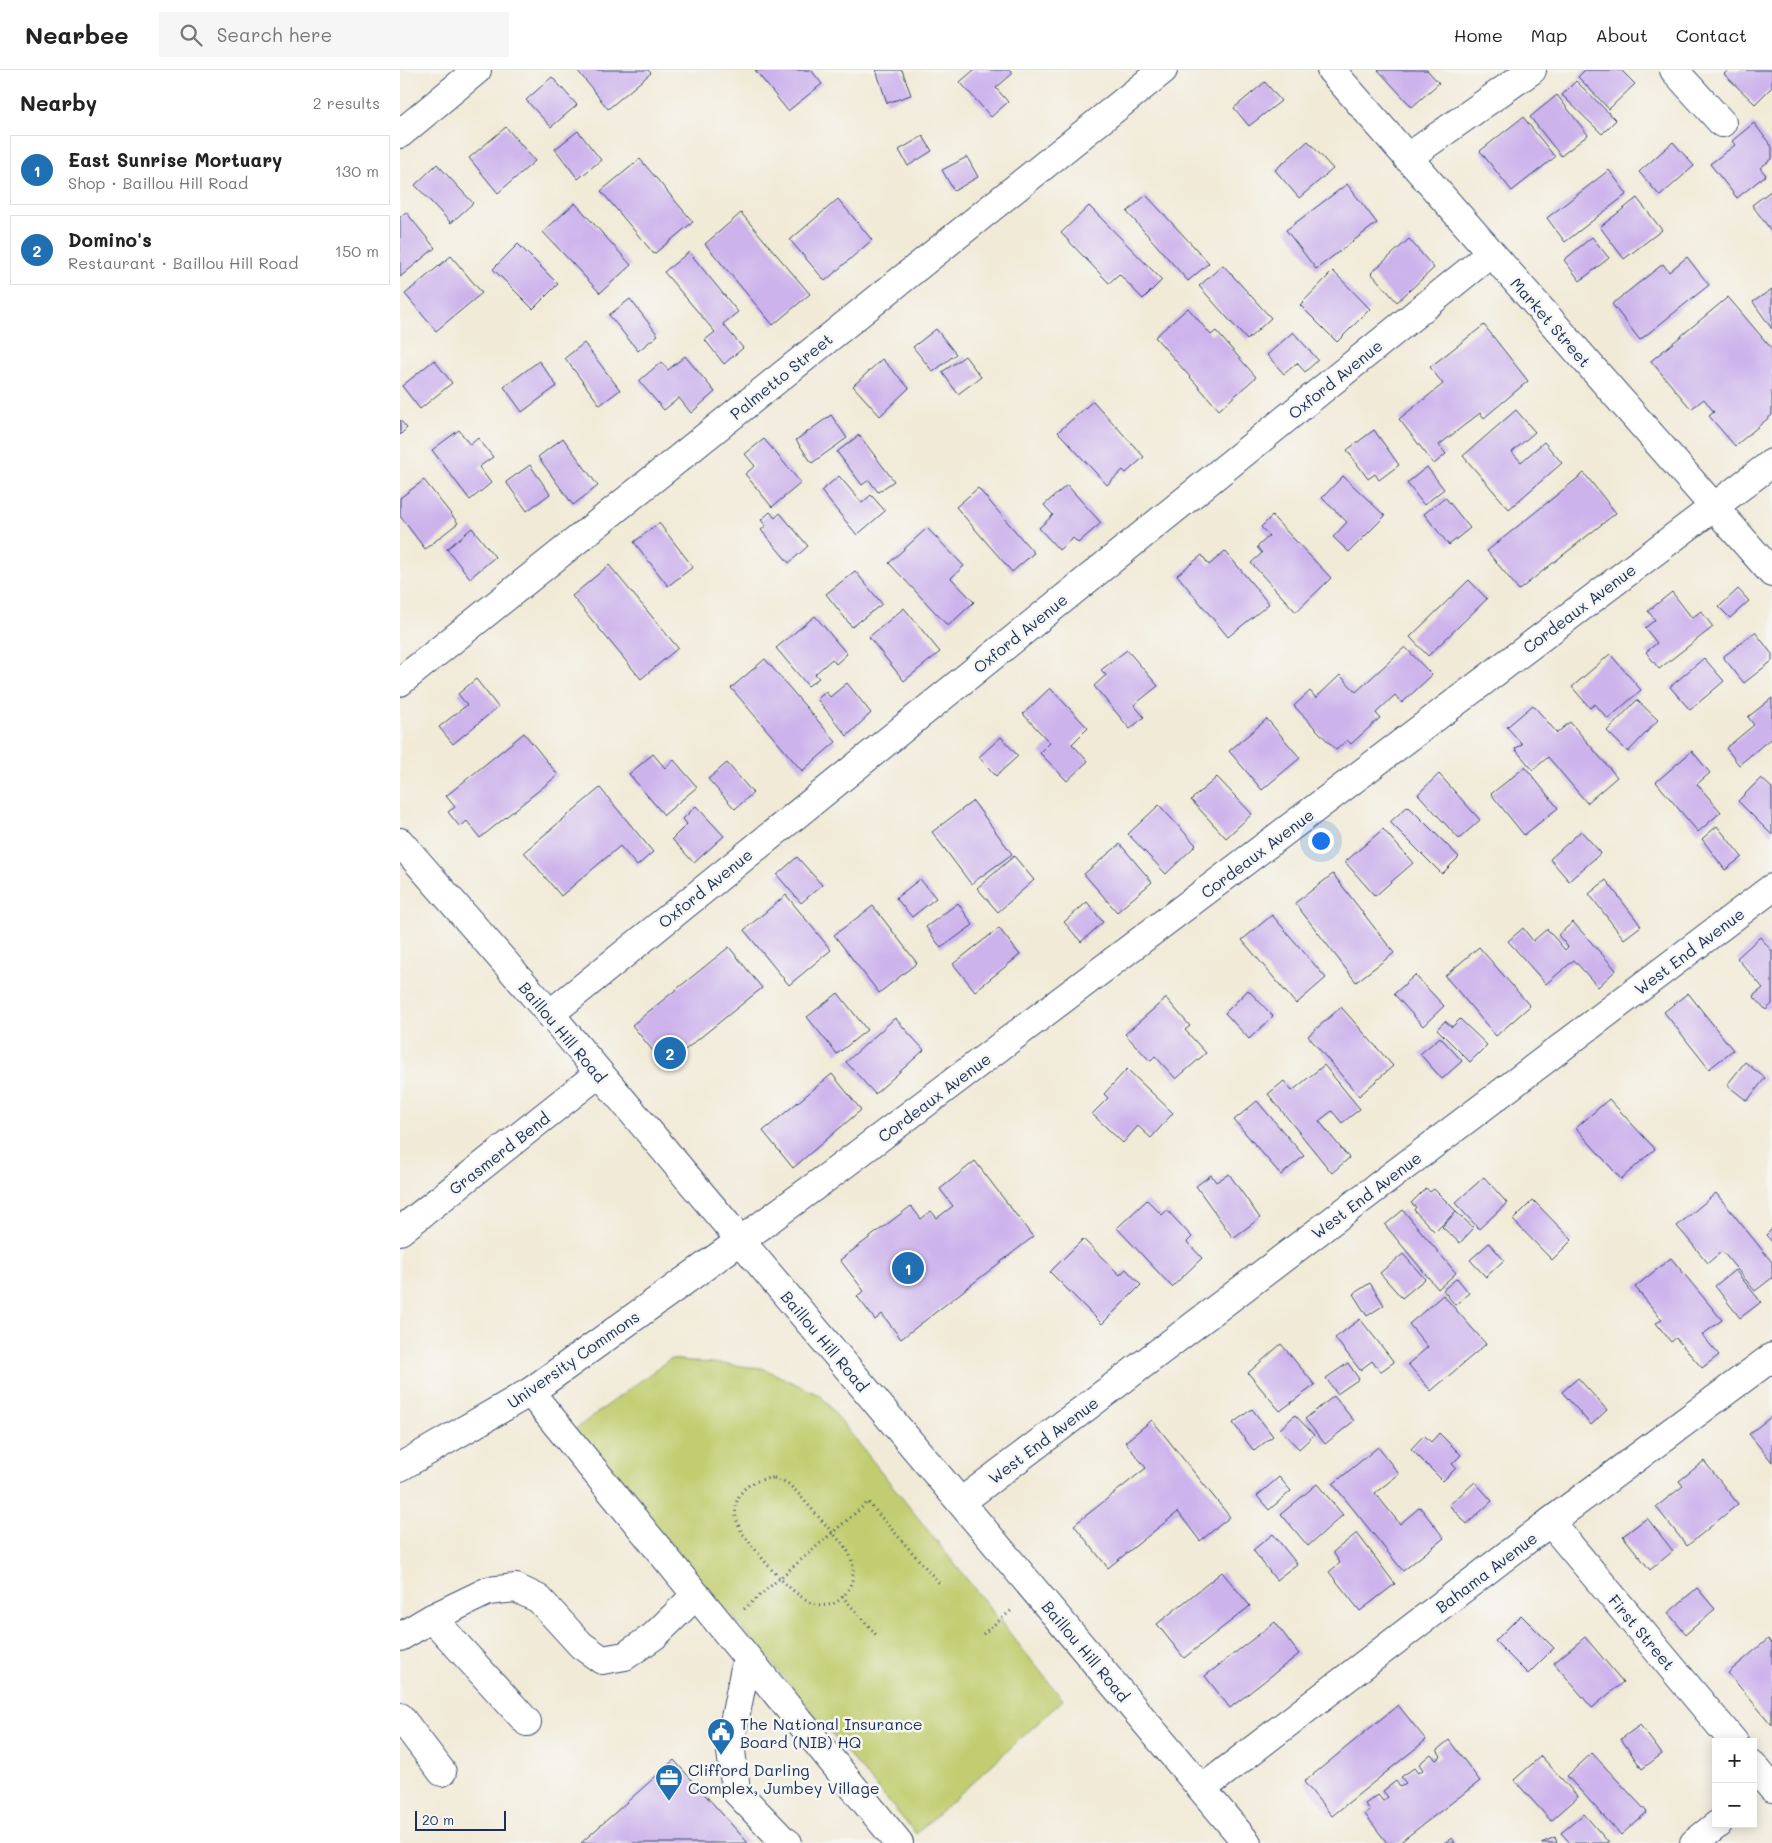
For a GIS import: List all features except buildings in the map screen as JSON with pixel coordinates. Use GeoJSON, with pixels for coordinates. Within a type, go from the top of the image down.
{"type":"FeatureCollection","features":[{"type":"Feature","properties":{"kind":"street"},"geometry":{"type":"LineString","coordinates":[[400,134],[477,70]]}},
{"type":"Feature","properties":{"kind":"street","name":"Palmetto Street"},"geometry":{"type":"LineString","coordinates":[[400,682],[1163,70]]}},
{"type":"Feature","properties":{"kind":"street","name":"Market Street"},"geometry":{"type":"LineString","coordinates":[[1331,70],[1772,573]]}},
{"type":"Feature","properties":{"kind":"street"},"geometry":{"type":"LineString","coordinates":[[1407,158],[1532,70]]}},
{"type":"Feature","properties":{"kind":"street"},"geometry":{"type":"LineString","coordinates":[[1674,70],[1722,123]]}},
{"type":"Feature","properties":{"kind":"street","name":"Oxford Avenue"},"geometry":{"type":"LineString","coordinates":[[550,1014],[1491,253]]}},
{"type":"Feature","properties":{"kind":"street","name":"Cordeaux Avenue"},"geometry":{"type":"LineString","coordinates":[[740,1241],[861,1152],[1772,463]]}},
{"type":"Feature","properties":{"kind":"street","name":"Baillou Hill Road"},"geometry":{"type":"LineString","coordinates":[[400,842],[550,1014],[598,1074],[1247,1843]]}},
{"type":"Feature","properties":{"kind":"street","name":"West End Avenue"},"geometry":{"type":"LineString","coordinates":[[960,1502],[1772,888]]}},
{"type":"Feature","properties":{"kind":"street","name":"Grasmerd Bend"},"geometry":{"type":"LineString","coordinates":[[400,1231],[598,1074]]}},
{"type":"Feature","properties":{"kind":"street","name":"University Commons"},"geometry":{"type":"LineString","coordinates":[[400,1467],[530,1392],[740,1241]]}},
{"type":"Feature","properties":{"kind":"street","name":"Bahama Avenue"},"geometry":{"type":"LineString","coordinates":[[1202,1789],[1550,1522],[1772,1357]]}},
{"type":"Feature","properties":{"kind":"street"},"geometry":{"type":"LineString","coordinates":[[530,1392],[899,1843]]}},
{"type":"Feature","properties":{"kind":"street","name":"First Street"},"geometry":{"type":"LineString","coordinates":[[1550,1522],[1731,1738]]}},
{"type":"Feature","properties":{"kind":"street"},"geometry":{"type":"LineString","coordinates":[[400,1637],[432,1618],[488,1591],[516,1588],[538,1599],[581,1645],[602,1660],[625,1656],[654,1636],[696,1595]]}},
{"type":"Feature","properties":{"kind":"street"},"geometry":{"type":"LineString","coordinates":[[432,1618],[527,1722]]}},
{"type":"Feature","properties":{"kind":"street"},"geometry":{"type":"LineString","coordinates":[[748,1658],[730,1743],[736,1791],[782,1840],[788,1843]]}},
{"type":"Feature","properties":{"kind":"street"},"geometry":{"type":"LineString","coordinates":[[400,1718],[442,1772]]}},
{"type":"Feature","properties":{"kind":"street"},"geometry":{"type":"LineString","coordinates":[[1694,1843],[1713,1828]]}},
{"type":"Feature","properties":{"kind":"path"},"geometry":{"type":"LineString","coordinates":[[774,1478],[786,1482],[832,1533],[852,1558],[854,1570],[852,1582],[842,1596],[826,1604],[814,1604],[794,1593],[743,1534],[737,1524],[735,1512],[737,1501],[742,1490],[751,1482],[774,1478]]}},
{"type":"Feature","properties":{"kind":"path"},"geometry":{"type":"LineString","coordinates":[[723,1628],[868,1502],[939,1583]]}},
{"type":"Feature","properties":{"kind":"path"},"geometry":{"type":"LineString","coordinates":[[983,1634],[1035,1591]]}},
{"type":"Feature","properties":{"kind":"path"},"geometry":{"type":"LineString","coordinates":[[842,1596],[878,1637]]}},
{"type":"Feature","properties":{"kind":"green space"},"geometry":{"type":"Polygon","coordinates":[[[670,1359],[762,1368],[821,1396],[1063,1700],[916,1834],[574,1430],[670,1359]]]}},
{"type":"Feature","properties":{"kind":"place","name":"Domino's"},"geometry":{"type":"Point","coordinates":[670,1053]}},
{"type":"Feature","properties":{"kind":"place","name":"East Sunrise Mortuary"},"geometry":{"type":"Point","coordinates":[908,1268]}},
{"type":"Feature","properties":{"kind":"place","name":"The National Insurance Board (NIB) HQ"},"geometry":{"type":"Point","coordinates":[721,1756]}},
{"type":"Feature","properties":{"kind":"place","name":"Clifford Darling Complex, Jumbey Village"},"geometry":{"type":"Point","coordinates":[669,1802]}}]}
